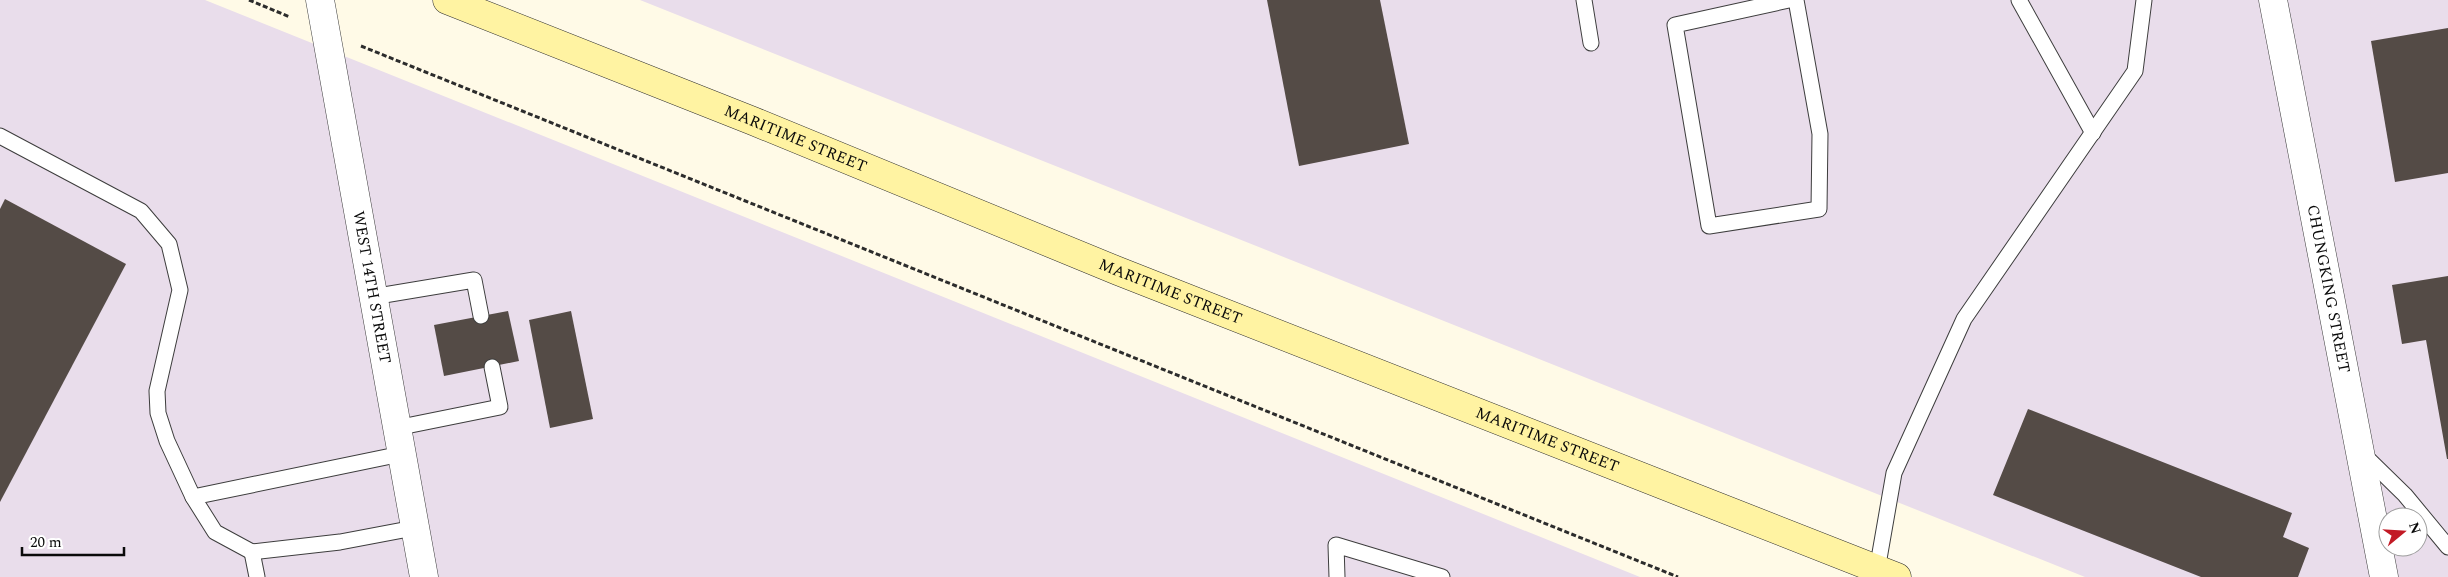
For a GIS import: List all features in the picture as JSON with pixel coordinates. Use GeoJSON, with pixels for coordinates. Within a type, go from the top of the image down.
{"type":"FeatureCollection","features":[{"type":"Feature","properties":{"kind":"main road","name":"MARITIME STREET"},"geometry":{"type":"LineString","coordinates":[[446,0],[725,110],[1110,268],[1883,574]]}},
{"type":"Feature","properties":{"kind":"street","name":"WEST 14TH STREET"},"geometry":{"type":"LineString","coordinates":[[320,0],[400,454],[424,577]]}},
{"type":"Feature","properties":{"kind":"street","name":"CHUNGKING STREET"},"geometry":{"type":"LineString","coordinates":[[2273,0],[2384,577]]}},
{"type":"Feature","properties":{"kind":"lane"},"geometry":{"type":"LineString","coordinates":[[1584,0],[1591,43]]}},
{"type":"Feature","properties":{"kind":"lane"},"geometry":{"type":"LineString","coordinates":[[1790,0],[1675,25],[1709,226],[1819,209],[1820,134],[1796,0]]}},
{"type":"Feature","properties":{"kind":"lane"},"geometry":{"type":"LineString","coordinates":[[2019,0],[2093,133]]}},
{"type":"Feature","properties":{"kind":"lane"},"geometry":{"type":"LineString","coordinates":[[1883,574],[1894,473],[1964,319],[2135,71],[2144,0]]}},
{"type":"Feature","properties":{"kind":"lane"},"geometry":{"type":"LineString","coordinates":[[0,136],[141,211],[169,244],[180,290],[157,391],[158,413],[167,441],[194,497],[216,532],[252,552],[340,542],[414,528]]}},
{"type":"Feature","properties":{"kind":"lane"},"geometry":{"type":"LineString","coordinates":[[372,297],[474,280],[481,316]]}},
{"type":"Feature","properties":{"kind":"lane"},"geometry":{"type":"LineString","coordinates":[[396,428],[500,407],[492,367]]}},
{"type":"Feature","properties":{"kind":"lane"},"geometry":{"type":"LineString","coordinates":[[2360,451],[2405,496],[2448,547]]}},
{"type":"Feature","properties":{"kind":"lane"},"geometry":{"type":"LineString","coordinates":[[194,497],[400,454]]}},
{"type":"Feature","properties":{"kind":"lane"},"geometry":{"type":"LineString","coordinates":[[1337,577],[1336,544],[1442,577]]}},
{"type":"Feature","properties":{"kind":"lane"},"geometry":{"type":"LineString","coordinates":[[252,552],[257,577]]}},
{"type":"Feature","properties":{"kind":"path"},"geometry":{"type":"LineString","coordinates":[[433,75],[1678,577]]}},
{"type":"Feature","properties":{"kind":"shaded area"},"geometry":{"type":"Polygon","coordinates":[[[0,0],[205,0],[1640,577],[0,577],[0,0]]]}},
{"type":"Feature","properties":{"kind":"shaded area"},"geometry":{"type":"Polygon","coordinates":[[[640,0],[2448,0],[2448,577],[2085,577],[640,0]]]}},
{"type":"Feature","properties":{"kind":"building"},"geometry":{"type":"Polygon","coordinates":[[[1267,0],[1380,0],[1409,144],[1299,166],[1267,0]]]}},
{"type":"Feature","properties":{"kind":"building"},"geometry":{"type":"Polygon","coordinates":[[[2448,28],[2448,173],[2395,182],[2371,41],[2448,28]]]}},
{"type":"Feature","properties":{"kind":"building"},"geometry":{"type":"Polygon","coordinates":[[[5,199],[126,264],[0,502],[0,209],[5,199]]]}},
{"type":"Feature","properties":{"kind":"building"},"geometry":{"type":"Polygon","coordinates":[[[2448,276],[2447,459],[2426,340],[2402,344],[2392,285],[2448,276]]]}},
{"type":"Feature","properties":{"kind":"building"},"geometry":{"type":"Polygon","coordinates":[[[508,311],[519,361],[444,376],[434,325],[508,311]]]}},
{"type":"Feature","properties":{"kind":"building"},"geometry":{"type":"Polygon","coordinates":[[[571,311],[593,419],[550,428],[529,320],[571,311]]]}},
{"type":"Feature","properties":{"kind":"building"},"geometry":{"type":"Polygon","coordinates":[[[2028,409],[2292,513],[2283,537],[2309,548],[2298,577],[2201,577],[1993,495],[2028,409]]]}}]}
